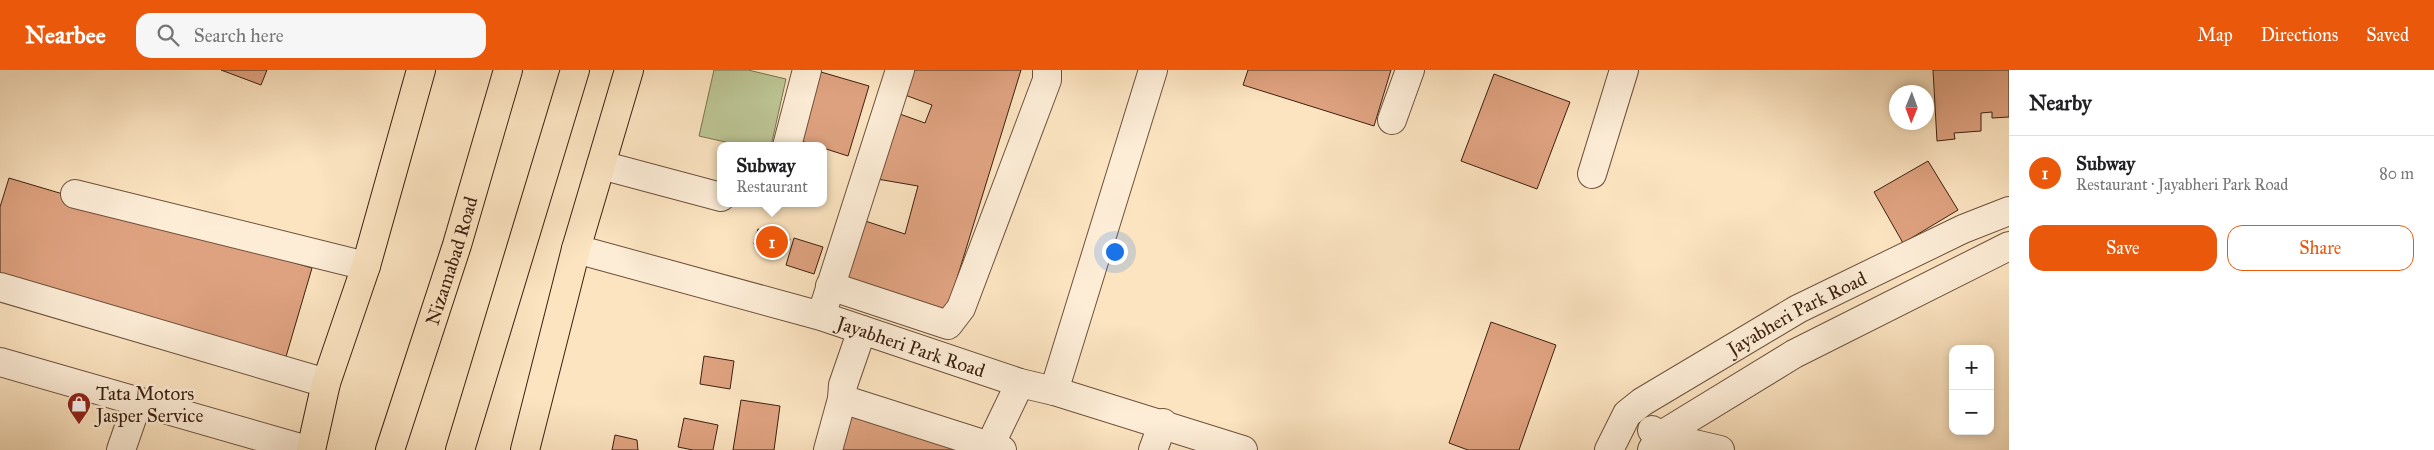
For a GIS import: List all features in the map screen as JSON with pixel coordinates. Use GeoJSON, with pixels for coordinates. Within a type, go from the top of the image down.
{"type":"FeatureCollection","features":[{"type":"Feature","properties":{"kind":"main road"},"geometry":{"type":"LineString","coordinates":[[311,450],[326,383],[366,266],[421,70]]}},
{"type":"Feature","properties":{"kind":"main road","name":"Nizamabad Road"},"geometry":{"type":"LineString","coordinates":[[390,450],[457,245],[508,70]]}},
{"type":"Feature","properties":{"kind":"main road"},"geometry":{"type":"LineString","coordinates":[[460,450],[575,70]]}},
{"type":"Feature","properties":{"kind":"main road"},"geometry":{"type":"LineString","coordinates":[[525,450],[576,249],[628,70]]}},
{"type":"Feature","properties":{"kind":"street"},"geometry":{"type":"LineString","coordinates":[[787,142],[807,70]]}},
{"type":"Feature","properties":{"kind":"street"},"geometry":{"type":"LineString","coordinates":[[821,316],[900,70]]}},
{"type":"Feature","properties":{"kind":"street"},"geometry":{"type":"LineString","coordinates":[[830,286],[948,325],[961,308],[1047,80],[1047,70]]}},
{"type":"Feature","properties":{"kind":"street"},"geometry":{"type":"LineString","coordinates":[[1054,390],[1153,70]]}},
{"type":"Feature","properties":{"kind":"street"},"geometry":{"type":"LineString","coordinates":[[1392,120],[1410,70]]}},
{"type":"Feature","properties":{"kind":"street"},"geometry":{"type":"LineString","coordinates":[[1592,174],[1624,70]]}},
{"type":"Feature","properties":{"kind":"street"},"geometry":{"type":"LineString","coordinates":[[601,165],[717,196]]}},
{"type":"Feature","properties":{"kind":"street"},"geometry":{"type":"LineString","coordinates":[[75,194],[366,266]]}},
{"type":"Feature","properties":{"kind":"street","name":"Jayabheri Park Road"},"geometry":{"type":"LineString","coordinates":[[1609,450],[1628,414],[1642,402],[1798,309],[1963,229],[2009,211]]}},
{"type":"Feature","properties":{"kind":"street","name":"Jayabheri Park Road"},"geometry":{"type":"LineString","coordinates":[[1656,443],[1794,354],[2009,246]]}},
{"type":"Feature","properties":{"kind":"street","name":"Jayabheri Park Road"},"geometry":{"type":"LineString","coordinates":[[576,249],[821,316],[1020,383],[1054,390],[1243,450]]}},
{"type":"Feature","properties":{"kind":"street"},"geometry":{"type":"LineString","coordinates":[[0,287],[326,383]]}},
{"type":"Feature","properties":{"kind":"street"},"geometry":{"type":"LineString","coordinates":[[828,450],[842,399],[843,385],[862,330]]}},
{"type":"Feature","properties":{"kind":"street"},"geometry":{"type":"LineString","coordinates":[[0,362],[307,450]]}},
{"type":"Feature","properties":{"kind":"street"},"geometry":{"type":"LineString","coordinates":[[842,399],[996,449],[996,433],[1020,383]]}},
{"type":"Feature","properties":{"kind":"street"},"geometry":{"type":"LineString","coordinates":[[121,450],[138,401]]}},
{"type":"Feature","properties":{"kind":"street"},"geometry":{"type":"LineString","coordinates":[[1628,414],[1656,443],[1720,450]]}},
{"type":"Feature","properties":{"kind":"street"},"geometry":{"type":"LineString","coordinates":[[1153,450],[1162,423]]}},
{"type":"Feature","properties":{"kind":"green space"},"geometry":{"type":"Polygon","coordinates":[[[714,70],[748,70],[786,79],[772,142],[725,142],[699,136],[714,70]]]}},
{"type":"Feature","properties":{"kind":"building"},"geometry":{"type":"Polygon","coordinates":[[[221,70],[267,70],[261,85],[221,70]]]}},
{"type":"Feature","properties":{"kind":"building"},"geometry":{"type":"Polygon","coordinates":[[[912,70],[1021,70],[946,314],[840,284],[856,218],[905,234],[918,186],[877,179],[897,113],[925,123],[932,105],[905,95],[912,70]]]}},
{"type":"Feature","properties":{"kind":"building"},"geometry":{"type":"Polygon","coordinates":[[[1248,70],[1391,70],[1374,126],[1243,85],[1248,70]]]}},
{"type":"Feature","properties":{"kind":"building"},"geometry":{"type":"Polygon","coordinates":[[[1933,70],[2009,70],[2009,117],[1992,118],[1992,112],[1981,113],[1981,131],[1954,133],[1955,139],[1937,141],[1933,70]]]}},
{"type":"Feature","properties":{"kind":"building"},"geometry":{"type":"Polygon","coordinates":[[[821,72],[869,86],[848,156],[827,149],[827,142],[799,141],[821,72]]]}},
{"type":"Feature","properties":{"kind":"building"},"geometry":{"type":"Polygon","coordinates":[[[1494,74],[1570,102],[1537,189],[1461,161],[1494,74]]]}},
{"type":"Feature","properties":{"kind":"building"},"geometry":{"type":"Polygon","coordinates":[[[1928,161],[1958,210],[1903,243],[1874,192],[1928,161]]]}},
{"type":"Feature","properties":{"kind":"building"},"geometry":{"type":"Polygon","coordinates":[[[9,178],[312,268],[285,360],[0,276],[0,207],[9,178]]]}},
{"type":"Feature","properties":{"kind":"building"},"geometry":{"type":"Polygon","coordinates":[[[758,229],[790,239],[785,254],[754,244],[758,229]]]}},
{"type":"Feature","properties":{"kind":"building"},"geometry":{"type":"Polygon","coordinates":[[[794,238],[823,247],[814,274],[786,265],[794,238]]]}},
{"type":"Feature","properties":{"kind":"building"},"geometry":{"type":"Polygon","coordinates":[[[1491,322],[1556,345],[1519,450],[1468,450],[1449,443],[1491,322]]]}},
{"type":"Feature","properties":{"kind":"building"},"geometry":{"type":"Polygon","coordinates":[[[704,356],[734,361],[730,389],[700,384],[704,356]]]}},
{"type":"Feature","properties":{"kind":"building"},"geometry":{"type":"Polygon","coordinates":[[[741,400],[780,406],[774,450],[733,450],[741,400]]]}},
{"type":"Feature","properties":{"kind":"building"},"geometry":{"type":"Polygon","coordinates":[[[848,410],[975,450],[835,450],[848,410]]]}},
{"type":"Feature","properties":{"kind":"building"},"geometry":{"type":"Polygon","coordinates":[[[684,418],[718,425],[713,450],[693,450],[678,447],[684,418]]]}},
{"type":"Feature","properties":{"kind":"building"},"geometry":{"type":"Polygon","coordinates":[[[615,435],[637,440],[638,450],[612,450],[615,435]]]}},
{"type":"Feature","properties":{"kind":"place","name":"Subway"},"geometry":{"type":"Point","coordinates":[772,242]}},
{"type":"Feature","properties":{"kind":"place","name":"Tata Motors Jasper Service"},"geometry":{"type":"Point","coordinates":[79,425]}}]}
